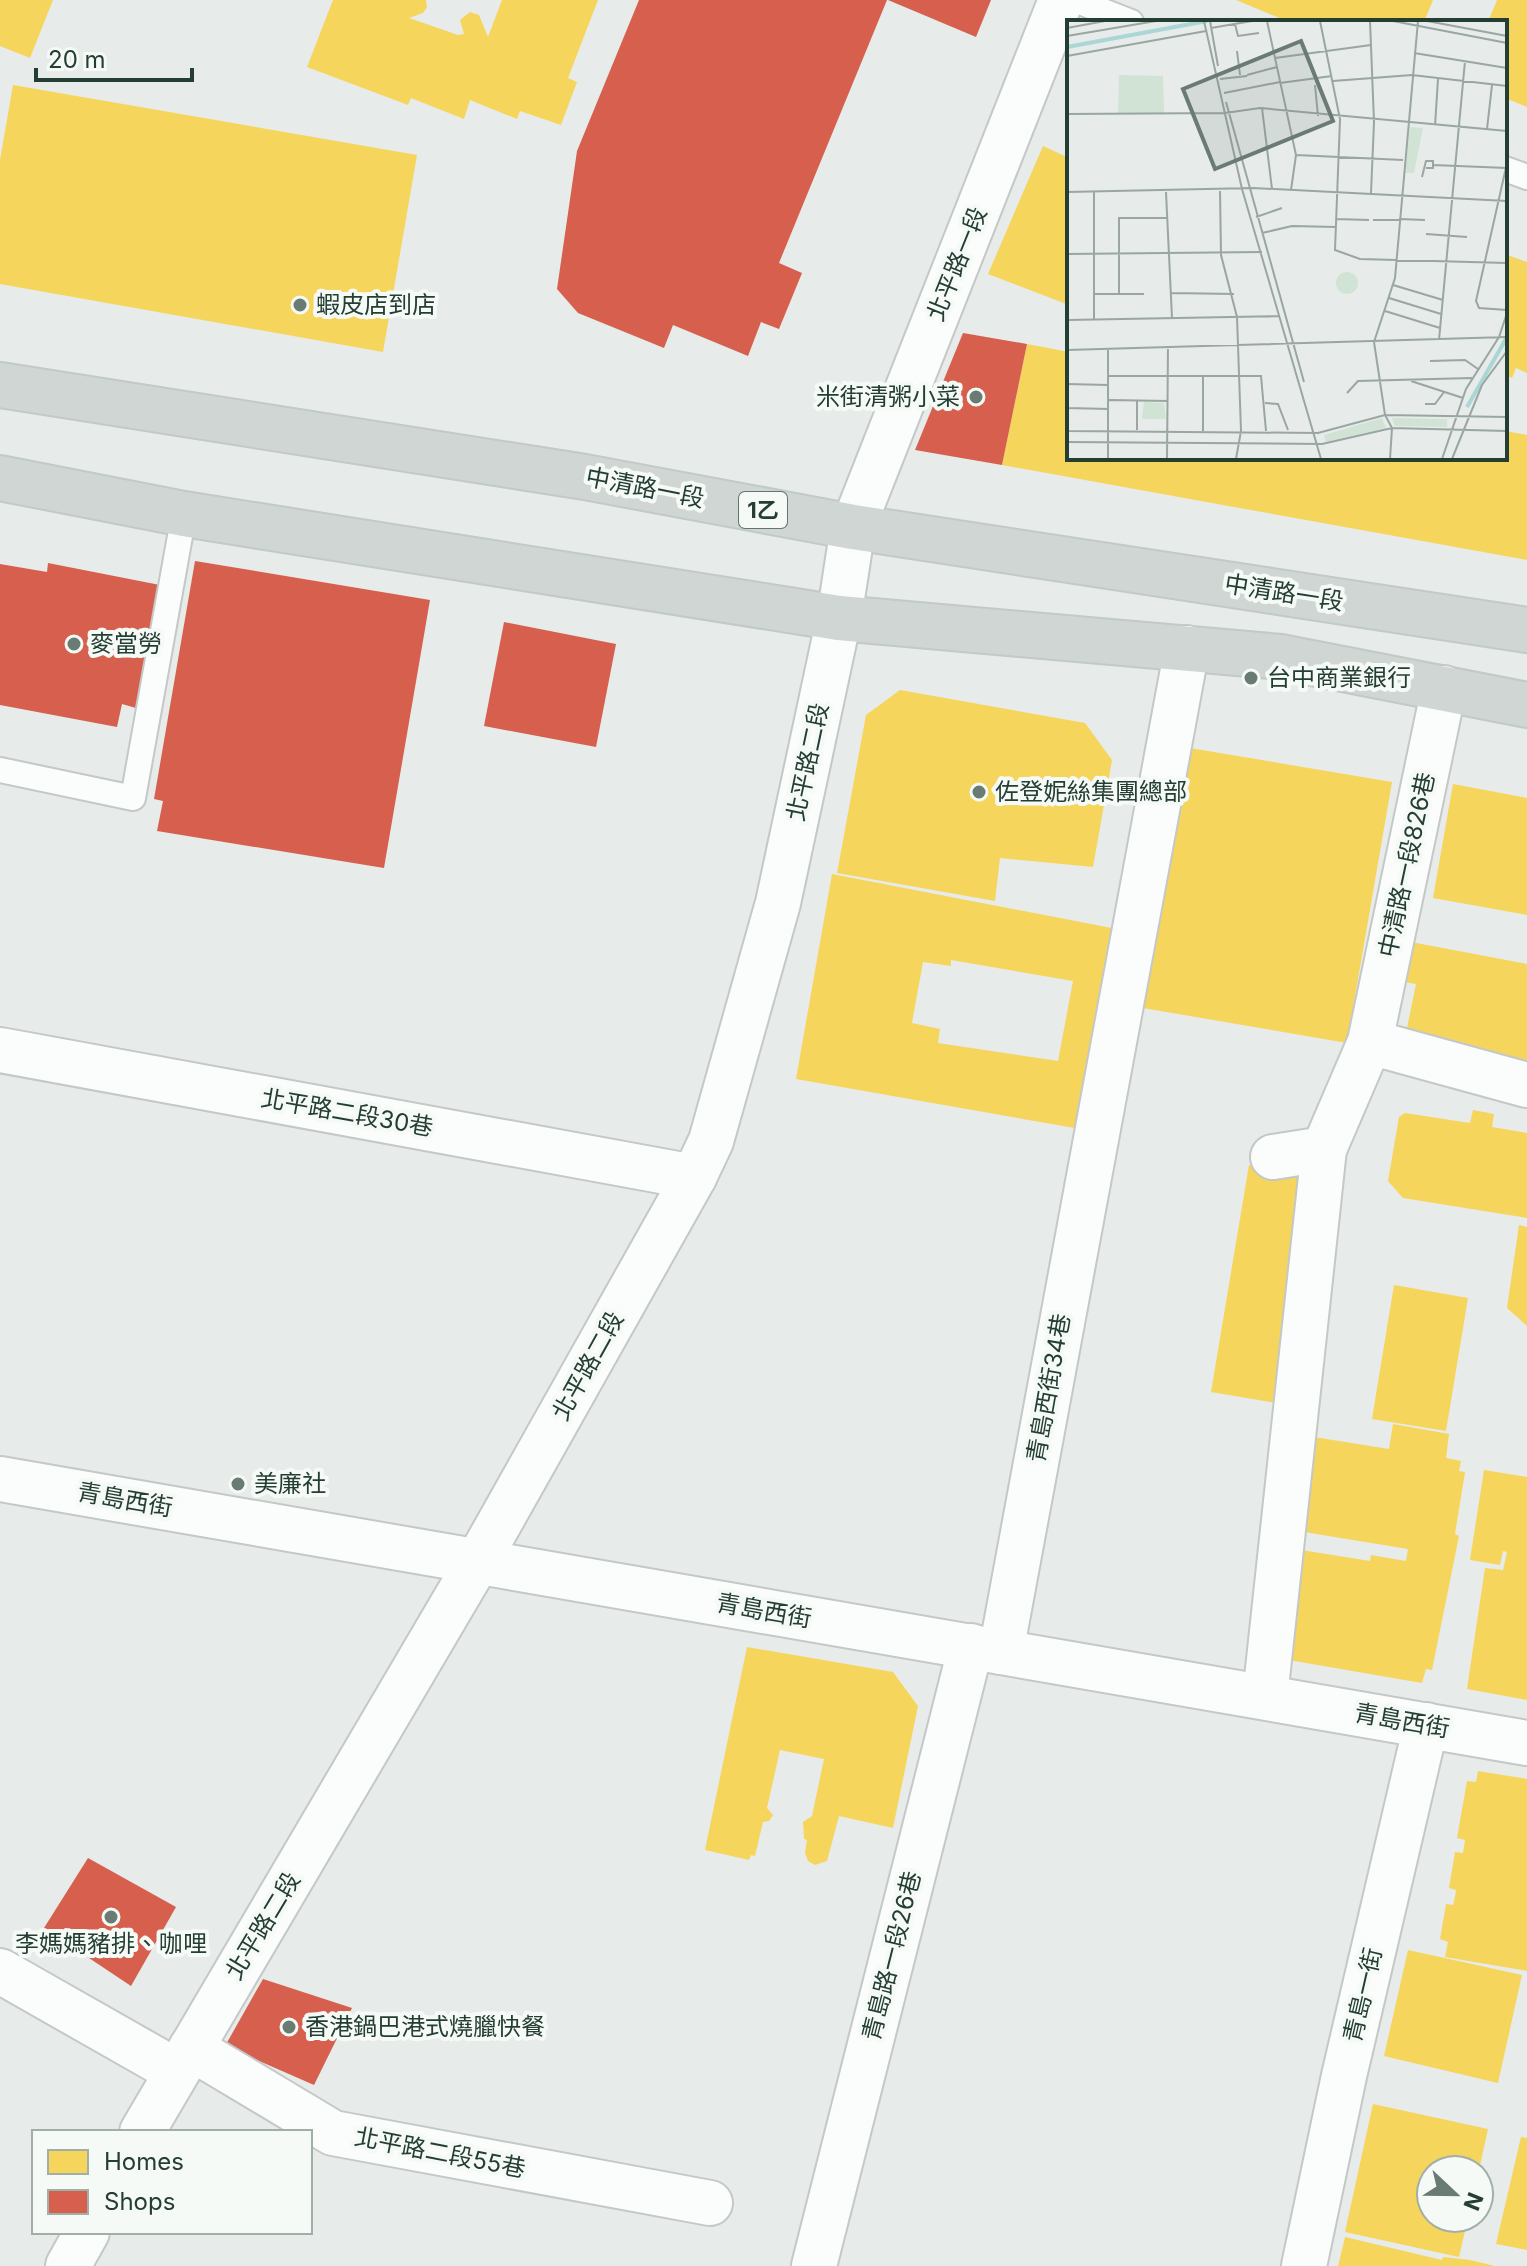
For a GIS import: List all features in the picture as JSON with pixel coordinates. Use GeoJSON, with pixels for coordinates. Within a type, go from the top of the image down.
{"type":"FeatureCollection","features":[{"type":"Feature","properties":{"kind":"main road","name":"中清路一段"},"geometry":{"type":"LineString","coordinates":[[0,385],[585,477],[853,527],[1527,630]]}},
{"type":"Feature","properties":{"kind":"main road"},"geometry":{"type":"LineString","coordinates":[[0,478],[184,514],[839,618],[1281,657],[1527,705]]}},
{"type":"Feature","properties":{"kind":"street","name":"北平路一段"},"geometry":{"type":"LineString","coordinates":[[853,527],[1061,0]]}},
{"type":"Feature","properties":{"kind":"street","name":"北平路二段"},"geometry":{"type":"LineString","coordinates":[[143,2130],[478,1561],[694,1177],[711,1141],[778,903],[839,618],[853,527]]}},
{"type":"Feature","properties":{"kind":"street","name":"青島西街34巷"},"geometry":{"type":"LineString","coordinates":[[986,1649],[1096,1125],[1187,648]]}},
{"type":"Feature","properties":{"kind":"street","name":"中清路一段826巷"},"geometry":{"type":"LineString","coordinates":[[1265,1697],[1324,1149],[1370,1042],[1444,688]]}},
{"type":"Feature","properties":{"kind":"street"},"geometry":{"type":"LineString","coordinates":[[1370,1042],[1527,1085]]}},
{"type":"Feature","properties":{"kind":"street","name":"北平路二段30巷"},"geometry":{"type":"LineString","coordinates":[[0,1050],[694,1177]]}},
{"type":"Feature","properties":{"kind":"street"},"geometry":{"type":"LineString","coordinates":[[1273,1157],[1324,1149]]}},
{"type":"Feature","properties":{"kind":"street","name":"青島西街"},"geometry":{"type":"LineString","coordinates":[[0,1479],[1527,1743]]}},
{"type":"Feature","properties":{"kind":"street","name":"青島路一段26巷"},"geometry":{"type":"LineString","coordinates":[[814,2266],[986,1649]]}},
{"type":"Feature","properties":{"kind":"street","name":"青島一街"},"geometry":{"type":"LineString","coordinates":[[1304,2266],[1344,2076],[1426,1725]]}},
{"type":"Feature","properties":{"kind":"street","name":"北平路二段55巷"},"geometry":{"type":"LineString","coordinates":[[0,1971],[333,2133],[710,2203]]}},
{"type":"Feature","properties":{"kind":"street"},"geometry":{"type":"LineString","coordinates":[[68,2266],[86,2234]]}},
{"type":"Feature","properties":{"kind":"lane"},"geometry":{"type":"LineString","coordinates":[[1075,0],[1126,20]]}},
{"type":"Feature","properties":{"kind":"lane"},"geometry":{"type":"LineString","coordinates":[[1507,170],[1527,177]]}},
{"type":"Feature","properties":{"kind":"lane"},"geometry":{"type":"LineString","coordinates":[[0,770],[133,798],[184,514]]}},
{"type":"Feature","properties":{"kind":"building: Homes"},"geometry":{"type":"Polygon","coordinates":[[[0,0],[53,0],[30,58],[0,46],[0,0]]]}},
{"type":"Feature","properties":{"kind":"building: Homes"},"geometry":{"type":"Polygon","coordinates":[[[333,0],[426,0],[427,7],[423,13],[409,18],[458,35],[464,34],[460,20],[470,12],[479,15],[488,37],[502,0],[598,0],[568,78],[577,82],[561,125],[520,111],[517,119],[470,100],[464,119],[411,98],[408,105],[307,67],[333,0]]]}},
{"type":"Feature","properties":{"kind":"building: Homes"},"geometry":{"type":"Polygon","coordinates":[[[1236,0],[1433,0],[1425,20],[1284,20],[1236,0]]]}},
{"type":"Feature","properties":{"kind":"building: Homes"},"geometry":{"type":"Polygon","coordinates":[[[1497,0],[1527,0],[1527,107],[1507,99],[1507,20],[1489,20],[1497,0]]]}},
{"type":"Feature","properties":{"kind":"building: Homes"},"geometry":{"type":"Polygon","coordinates":[[[13,85],[417,155],[383,352],[0,284],[0,160],[13,85]]]}},
{"type":"Feature","properties":{"kind":"building: Homes"},"geometry":{"type":"Polygon","coordinates":[[[1043,146],[1067,157],[1067,304],[988,274],[1043,146]]]}},
{"type":"Feature","properties":{"kind":"building: Homes"},"geometry":{"type":"Polygon","coordinates":[[[1507,255],[1527,262],[1527,373],[1516,368],[1512,378],[1507,376],[1507,255]]]}},
{"type":"Feature","properties":{"kind":"building: Homes"},"geometry":{"type":"Polygon","coordinates":[[[1027,344],[1067,352],[1067,460],[1507,460],[1507,431],[1527,435],[1527,560],[1002,465],[1027,344]]]}},
{"type":"Feature","properties":{"kind":"building: Homes","name":"佐登妮絲集團總部"},"geometry":{"type":"Polygon","coordinates":[[[900,690],[1085,723],[1112,760],[1093,867],[1000,858],[995,901],[837,873],[866,715],[900,690]]]}},
{"type":"Feature","properties":{"kind":"building: Homes"},"geometry":{"type":"Polygon","coordinates":[[[1166,744],[1392,782],[1347,1043],[1120,1004],[1166,744]]]}},
{"type":"Feature","properties":{"kind":"building: Homes"},"geometry":{"type":"Polygon","coordinates":[[[1453,784],[1527,798],[1527,915],[1433,898],[1453,784]]]}},
{"type":"Feature","properties":{"kind":"building: Homes"},"geometry":{"type":"Polygon","coordinates":[[[832,874],[1122,930],[1086,1130],[796,1079],[832,874]],[[951,960],[951,966],[923,962],[912,1023],[940,1029],[938,1043],[1058,1061],[1073,981],[951,960]]]}},
{"type":"Feature","properties":{"kind":"building: Homes"},"geometry":{"type":"Polygon","coordinates":[[[1374,935],[1527,964],[1527,1060],[1405,1038],[1416,984],[1366,976],[1374,935]]]}},
{"type":"Feature","properties":{"kind":"building: Homes"},"geometry":{"type":"Polygon","coordinates":[[[1473,1110],[1494,1114],[1492,1127],[1527,1133],[1527,1218],[1403,1198],[1388,1181],[1399,1117],[1405,1113],[1470,1123],[1473,1110]]]}},
{"type":"Feature","properties":{"kind":"building: Homes"},"geometry":{"type":"Polygon","coordinates":[[[1249,1165],[1326,1178],[1288,1405],[1211,1392],[1249,1165]]]}},
{"type":"Feature","properties":{"kind":"building: Homes"},"geometry":{"type":"Polygon","coordinates":[[[1519,1225],[1527,1227],[1527,1326],[1507,1308],[1519,1225]]]}},
{"type":"Feature","properties":{"kind":"building: Homes"},"geometry":{"type":"Polygon","coordinates":[[[1394,1285],[1468,1298],[1446,1431],[1372,1419],[1394,1285]]]}},
{"type":"Feature","properties":{"kind":"building: Homes"},"geometry":{"type":"Polygon","coordinates":[[[1393,1424],[1449,1434],[1446,1458],[1461,1461],[1459,1471],[1465,1472],[1455,1534],[1459,1536],[1432,1670],[1426,1669],[1422,1683],[1277,1658],[1295,1549],[1370,1561],[1371,1555],[1406,1561],[1408,1549],[1298,1531],[1314,1437],[1389,1449],[1393,1424]]]}},
{"type":"Feature","properties":{"kind":"building: Homes"},"geometry":{"type":"Polygon","coordinates":[[[1484,1470],[1527,1477],[1527,1700],[1467,1689],[1485,1568],[1503,1570],[1507,1552],[1503,1551],[1500,1565],[1470,1560],[1484,1470]]]}},
{"type":"Feature","properties":{"kind":"building: Homes"},"geometry":{"type":"Polygon","coordinates":[[[747,1647],[893,1672],[918,1706],[893,1828],[839,1816],[827,1861],[815,1865],[808,1861],[803,1822],[812,1816],[824,1759],[780,1750],[767,1808],[773,1815],[769,1821],[763,1822],[755,1856],[751,1855],[749,1860],[705,1850],[747,1647]]]}},
{"type":"Feature","properties":{"kind":"building: Homes"},"geometry":{"type":"Polygon","coordinates":[[[1478,1771],[1527,1779],[1527,1971],[1445,1957],[1448,1942],[1440,1939],[1446,1904],[1453,1905],[1455,1897],[1456,1890],[1449,1888],[1455,1852],[1463,1853],[1465,1840],[1457,1838],[1467,1781],[1476,1782],[1478,1771]]]}},
{"type":"Feature","properties":{"kind":"building: Homes"},"geometry":{"type":"Polygon","coordinates":[[[1408,1950],[1522,1975],[1498,2083],[1384,2056],[1408,1950]]]}},
{"type":"Feature","properties":{"kind":"building: Homes"},"geometry":{"type":"Polygon","coordinates":[[[1373,2104],[1488,2129],[1483,2154],[1415,2154],[1415,2234],[1464,2234],[1459,2257],[1345,2232],[1373,2104]]]}},
{"type":"Feature","properties":{"kind":"building: Homes"},"geometry":{"type":"Polygon","coordinates":[[[1521,2137],[1527,2138],[1527,2250],[1496,2244],[1521,2137]]]}},
{"type":"Feature","properties":{"kind":"building: Homes"},"geometry":{"type":"Polygon","coordinates":[[[1345,2237],[1442,2260],[1443,2257],[1470,2260],[1495,2266],[1338,2266],[1345,2237]]]}},
{"type":"Feature","properties":{"kind":"building: Shops"},"geometry":{"type":"Polygon","coordinates":[[[639,0],[887,0],[779,263],[802,273],[779,329],[761,322],[748,356],[673,325],[664,348],[578,313],[557,289],[577,151],[639,0]]]}},
{"type":"Feature","properties":{"kind":"building: Shops"},"geometry":{"type":"Polygon","coordinates":[[[888,0],[991,0],[976,37],[888,0]]]}},
{"type":"Feature","properties":{"kind":"building: Shops","name":"米街清粥小菜"},"geometry":{"type":"Polygon","coordinates":[[[963,333],[1027,344],[1002,465],[915,450],[963,333]]]}},
{"type":"Feature","properties":{"kind":"building: Shops"},"geometry":{"type":"Polygon","coordinates":[[[195,561],[430,600],[384,868],[157,831],[163,801],[154,799],[195,561]]]}},
{"type":"Feature","properties":{"kind":"building: Shops","name":"麥當勞"},"geometry":{"type":"Polygon","coordinates":[[[48,563],[160,585],[136,708],[122,704],[117,727],[0,705],[0,564],[47,572],[48,563]]]}},
{"type":"Feature","properties":{"kind":"building: Shops"},"geometry":{"type":"Polygon","coordinates":[[[504,622],[616,644],[596,747],[484,726],[504,622]]]}},
{"type":"Feature","properties":{"kind":"building: Shops","name":"李媽媽豬排、咖哩"},"geometry":{"type":"Polygon","coordinates":[[[88,1858],[176,1907],[131,1986],[44,1928],[88,1858]]]}},
{"type":"Feature","properties":{"kind":"building: Shops","name":"香港鍋巴港式燒臘快餐"},"geometry":{"type":"Polygon","coordinates":[[[263,1979],[352,2008],[314,2085],[225,2046],[263,1979]]]}},
{"type":"Feature","properties":{"kind":"place","name":"蝦皮店到店"},"geometry":{"type":"Point","coordinates":[300,305]}},
{"type":"Feature","properties":{"kind":"place","name":"米街清粥小菜"},"geometry":{"type":"Point","coordinates":[976,397]}},
{"type":"Feature","properties":{"kind":"place","name":"麥當勞"},"geometry":{"type":"Point","coordinates":[74,644]}},
{"type":"Feature","properties":{"kind":"place","name":"台中商業銀行"},"geometry":{"type":"Point","coordinates":[1251,678]}},
{"type":"Feature","properties":{"kind":"place","name":"佐登妮絲集團總部"},"geometry":{"type":"Point","coordinates":[979,792]}},
{"type":"Feature","properties":{"kind":"place","name":"美廉社"},"geometry":{"type":"Point","coordinates":[238,1484]}},
{"type":"Feature","properties":{"kind":"place","name":"李媽媽豬排、咖哩"},"geometry":{"type":"Point","coordinates":[111,1917]}},
{"type":"Feature","properties":{"kind":"place","name":"香港鍋巴港式燒臘快餐"},"geometry":{"type":"Point","coordinates":[289,2027]}}]}
